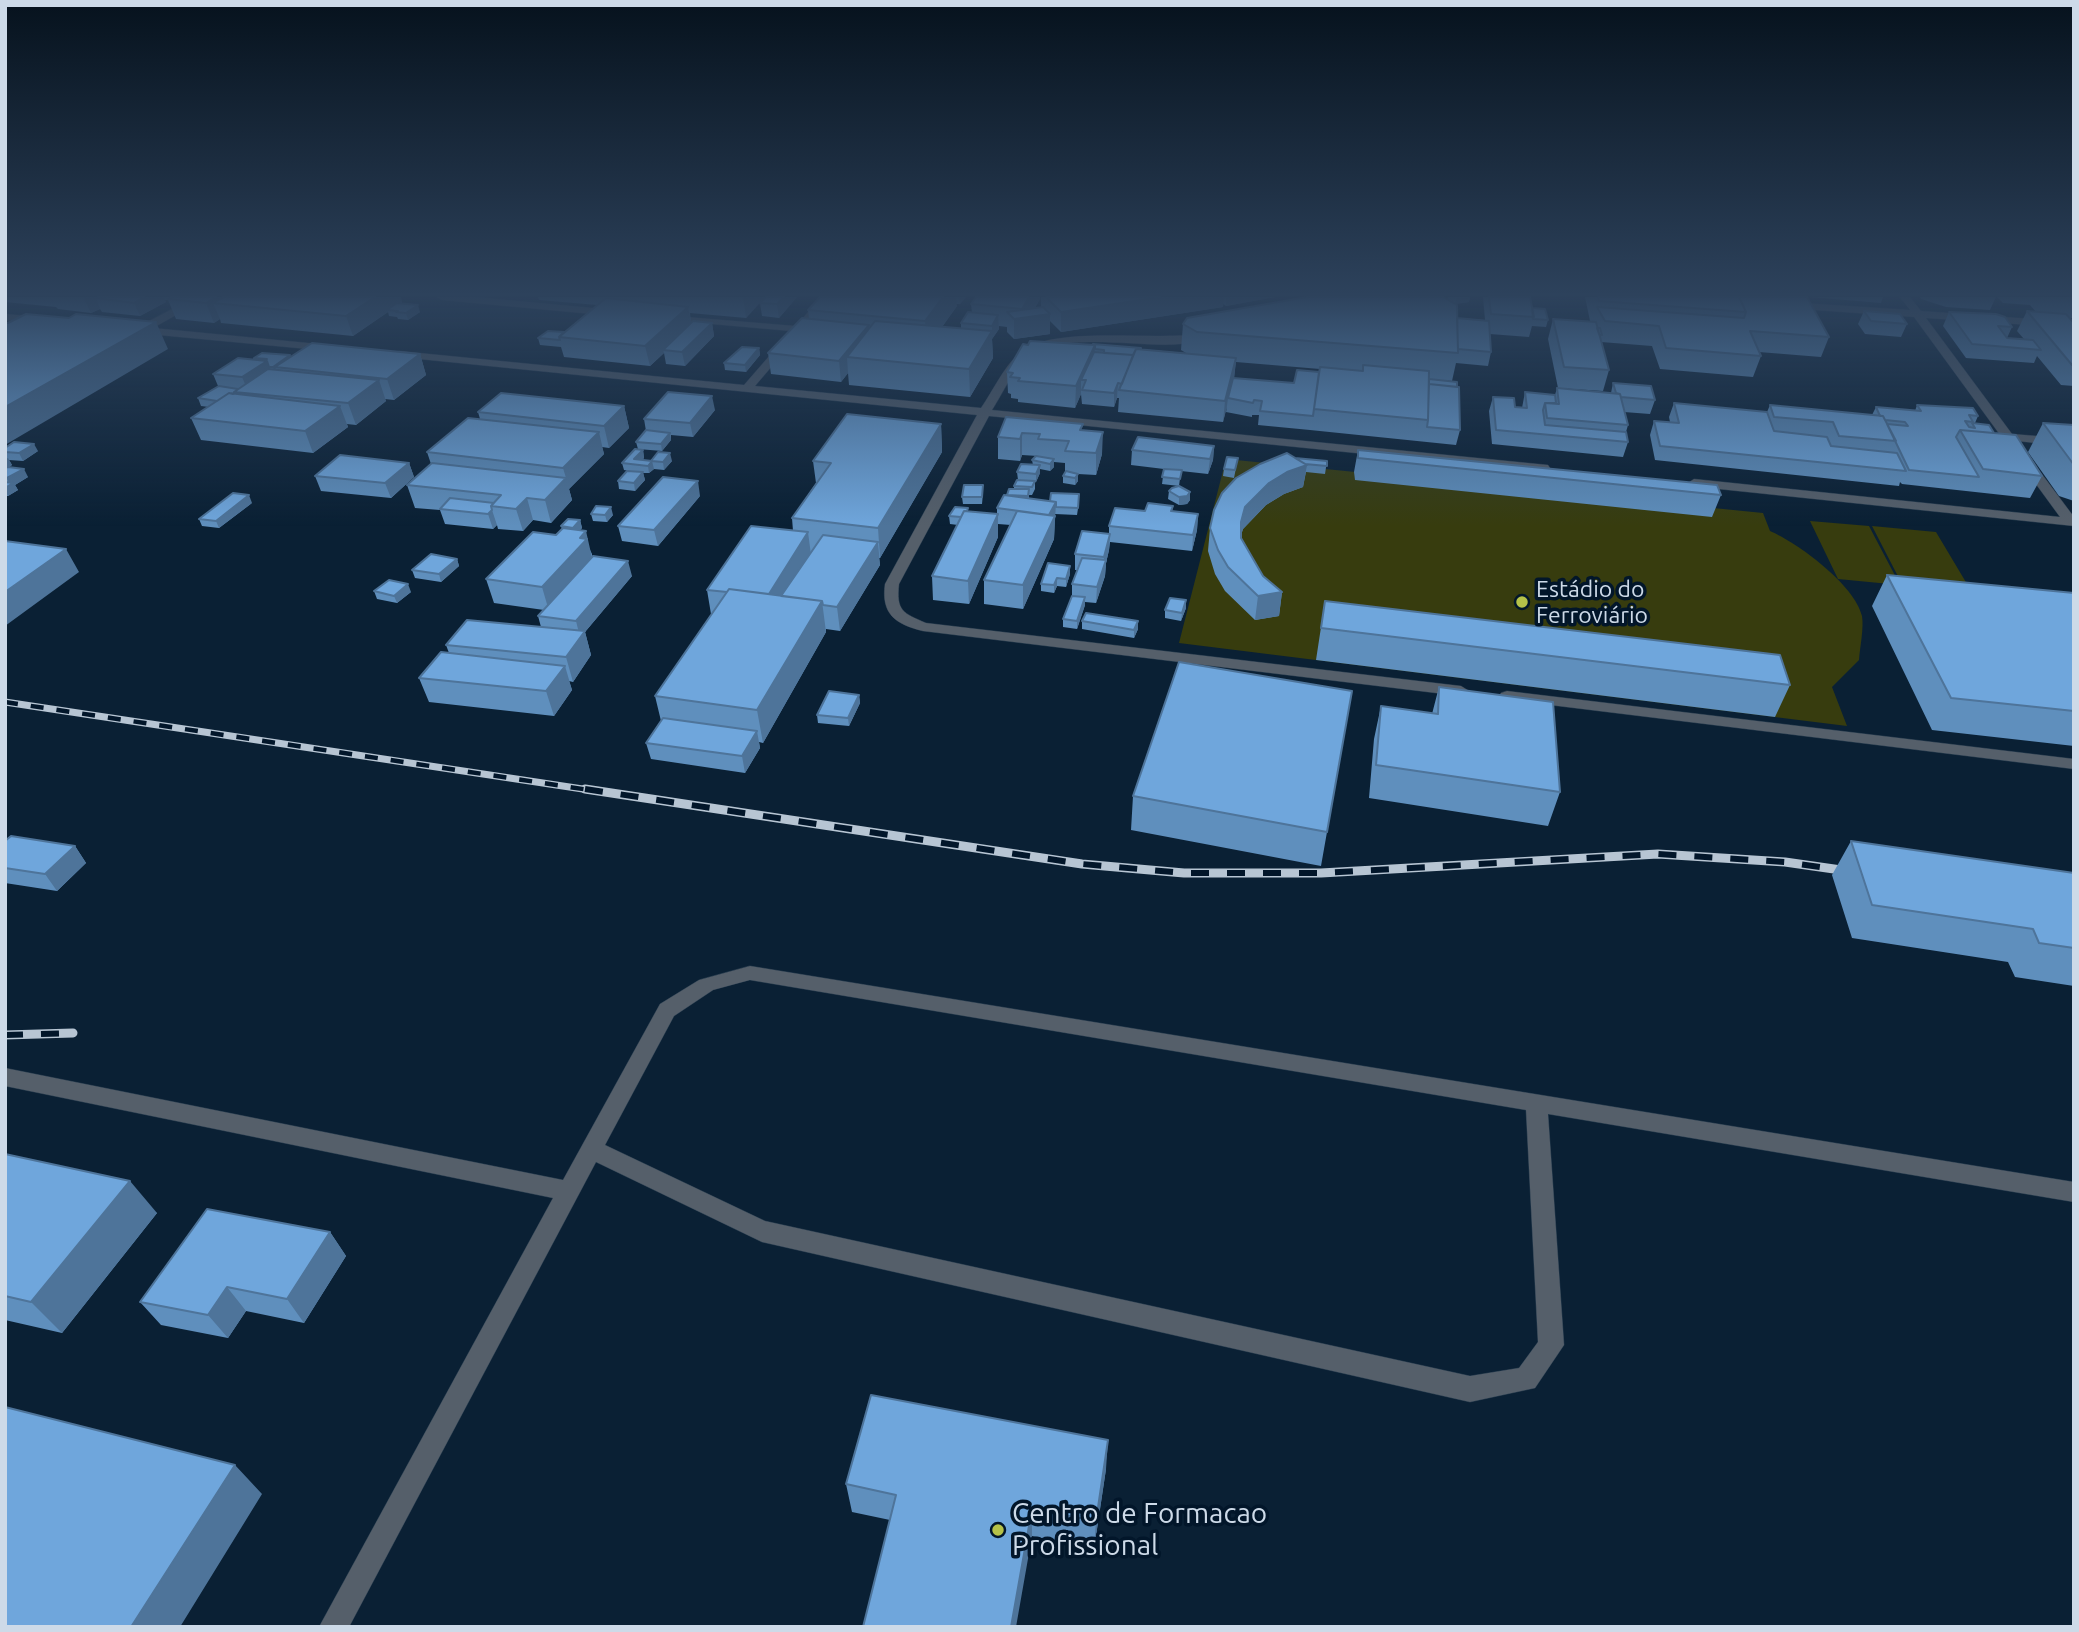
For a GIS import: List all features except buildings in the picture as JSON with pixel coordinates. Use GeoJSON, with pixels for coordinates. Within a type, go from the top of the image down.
{"type":"FeatureCollection","features":[{"type":"Feature","properties":{"kind":"street"},"geometry":{"type":"LineString","coordinates":[[598,373],[1556,469]]}},
{"type":"Feature","properties":{"kind":"street"},"geometry":{"type":"LineString","coordinates":[[748,387],[760,373]]}},
{"type":"Feature","properties":{"kind":"street"},"geometry":{"type":"LineString","coordinates":[[1010,373],[985,412],[892,584],[890,601],[899,616],[923,626],[2074,764]]}},
{"type":"Feature","properties":{"kind":"street"},"geometry":{"type":"LineString","coordinates":[[1962,373],[2072,521]]}},
{"type":"Feature","properties":{"kind":"street"},"geometry":{"type":"LineString","coordinates":[[2010,437],[2074,443]]}},
{"type":"Feature","properties":{"kind":"street"},"geometry":{"type":"LineString","coordinates":[[1681,482],[2072,521]]}},
{"type":"Feature","properties":{"kind":"street"},"geometry":{"type":"LineString","coordinates":[[333,1627],[667,1010],[696,988],[720,979],[750,972],[2074,1192]]}},
{"type":"Feature","properties":{"kind":"street"},"geometry":{"type":"LineString","coordinates":[[5,1077],[570,1191]]}},
{"type":"Feature","properties":{"kind":"street"},"geometry":{"type":"LineString","coordinates":[[592,1149],[762,1231],[1470,1389],[1526,1379],[1551,1345],[1536,1101]]}},
{"type":"Feature","properties":{"kind":"green space","name":"Estádio do Ferroviário"},"geometry":{"type":"Polygon","coordinates":[[[1226,459],[1763,513],[1770,531],[1810,555],[1849,591],[1862,616],[1859,660],[1832,687],[1847,726],[1179,643],[1226,459]]]}},
{"type":"Feature","properties":{"kind":"green space"},"geometry":{"type":"Polygon","coordinates":[[[1810,521],[1869,526],[1900,585],[1838,579],[1810,521]]]}},
{"type":"Feature","properties":{"kind":"green space"},"geometry":{"type":"Polygon","coordinates":[[[1872,526],[1936,532],[1973,594],[1904,588],[1872,526]]]}},
{"type":"Feature","properties":{"kind":"railway"},"geometry":{"type":"LineString","coordinates":[[5,702],[596,791]]}},
{"type":"Feature","properties":{"kind":"railway"},"geometry":{"type":"LineString","coordinates":[[585,789],[1082,864],[1184,873],[1321,873],[1658,854],[1785,862],[1855,872]]}},
{"type":"Feature","properties":{"kind":"railway"},"geometry":{"type":"LineString","coordinates":[[5,1035],[73,1033]]}},
{"type":"Feature","properties":{"kind":"place","name":"Estádio do Ferroviário"},"geometry":{"type":"Point","coordinates":[1522,602]}},
{"type":"Feature","properties":{"kind":"place","name":"Centro de Formacao Profissional"},"geometry":{"type":"Point","coordinates":[998,1530]}}]}
